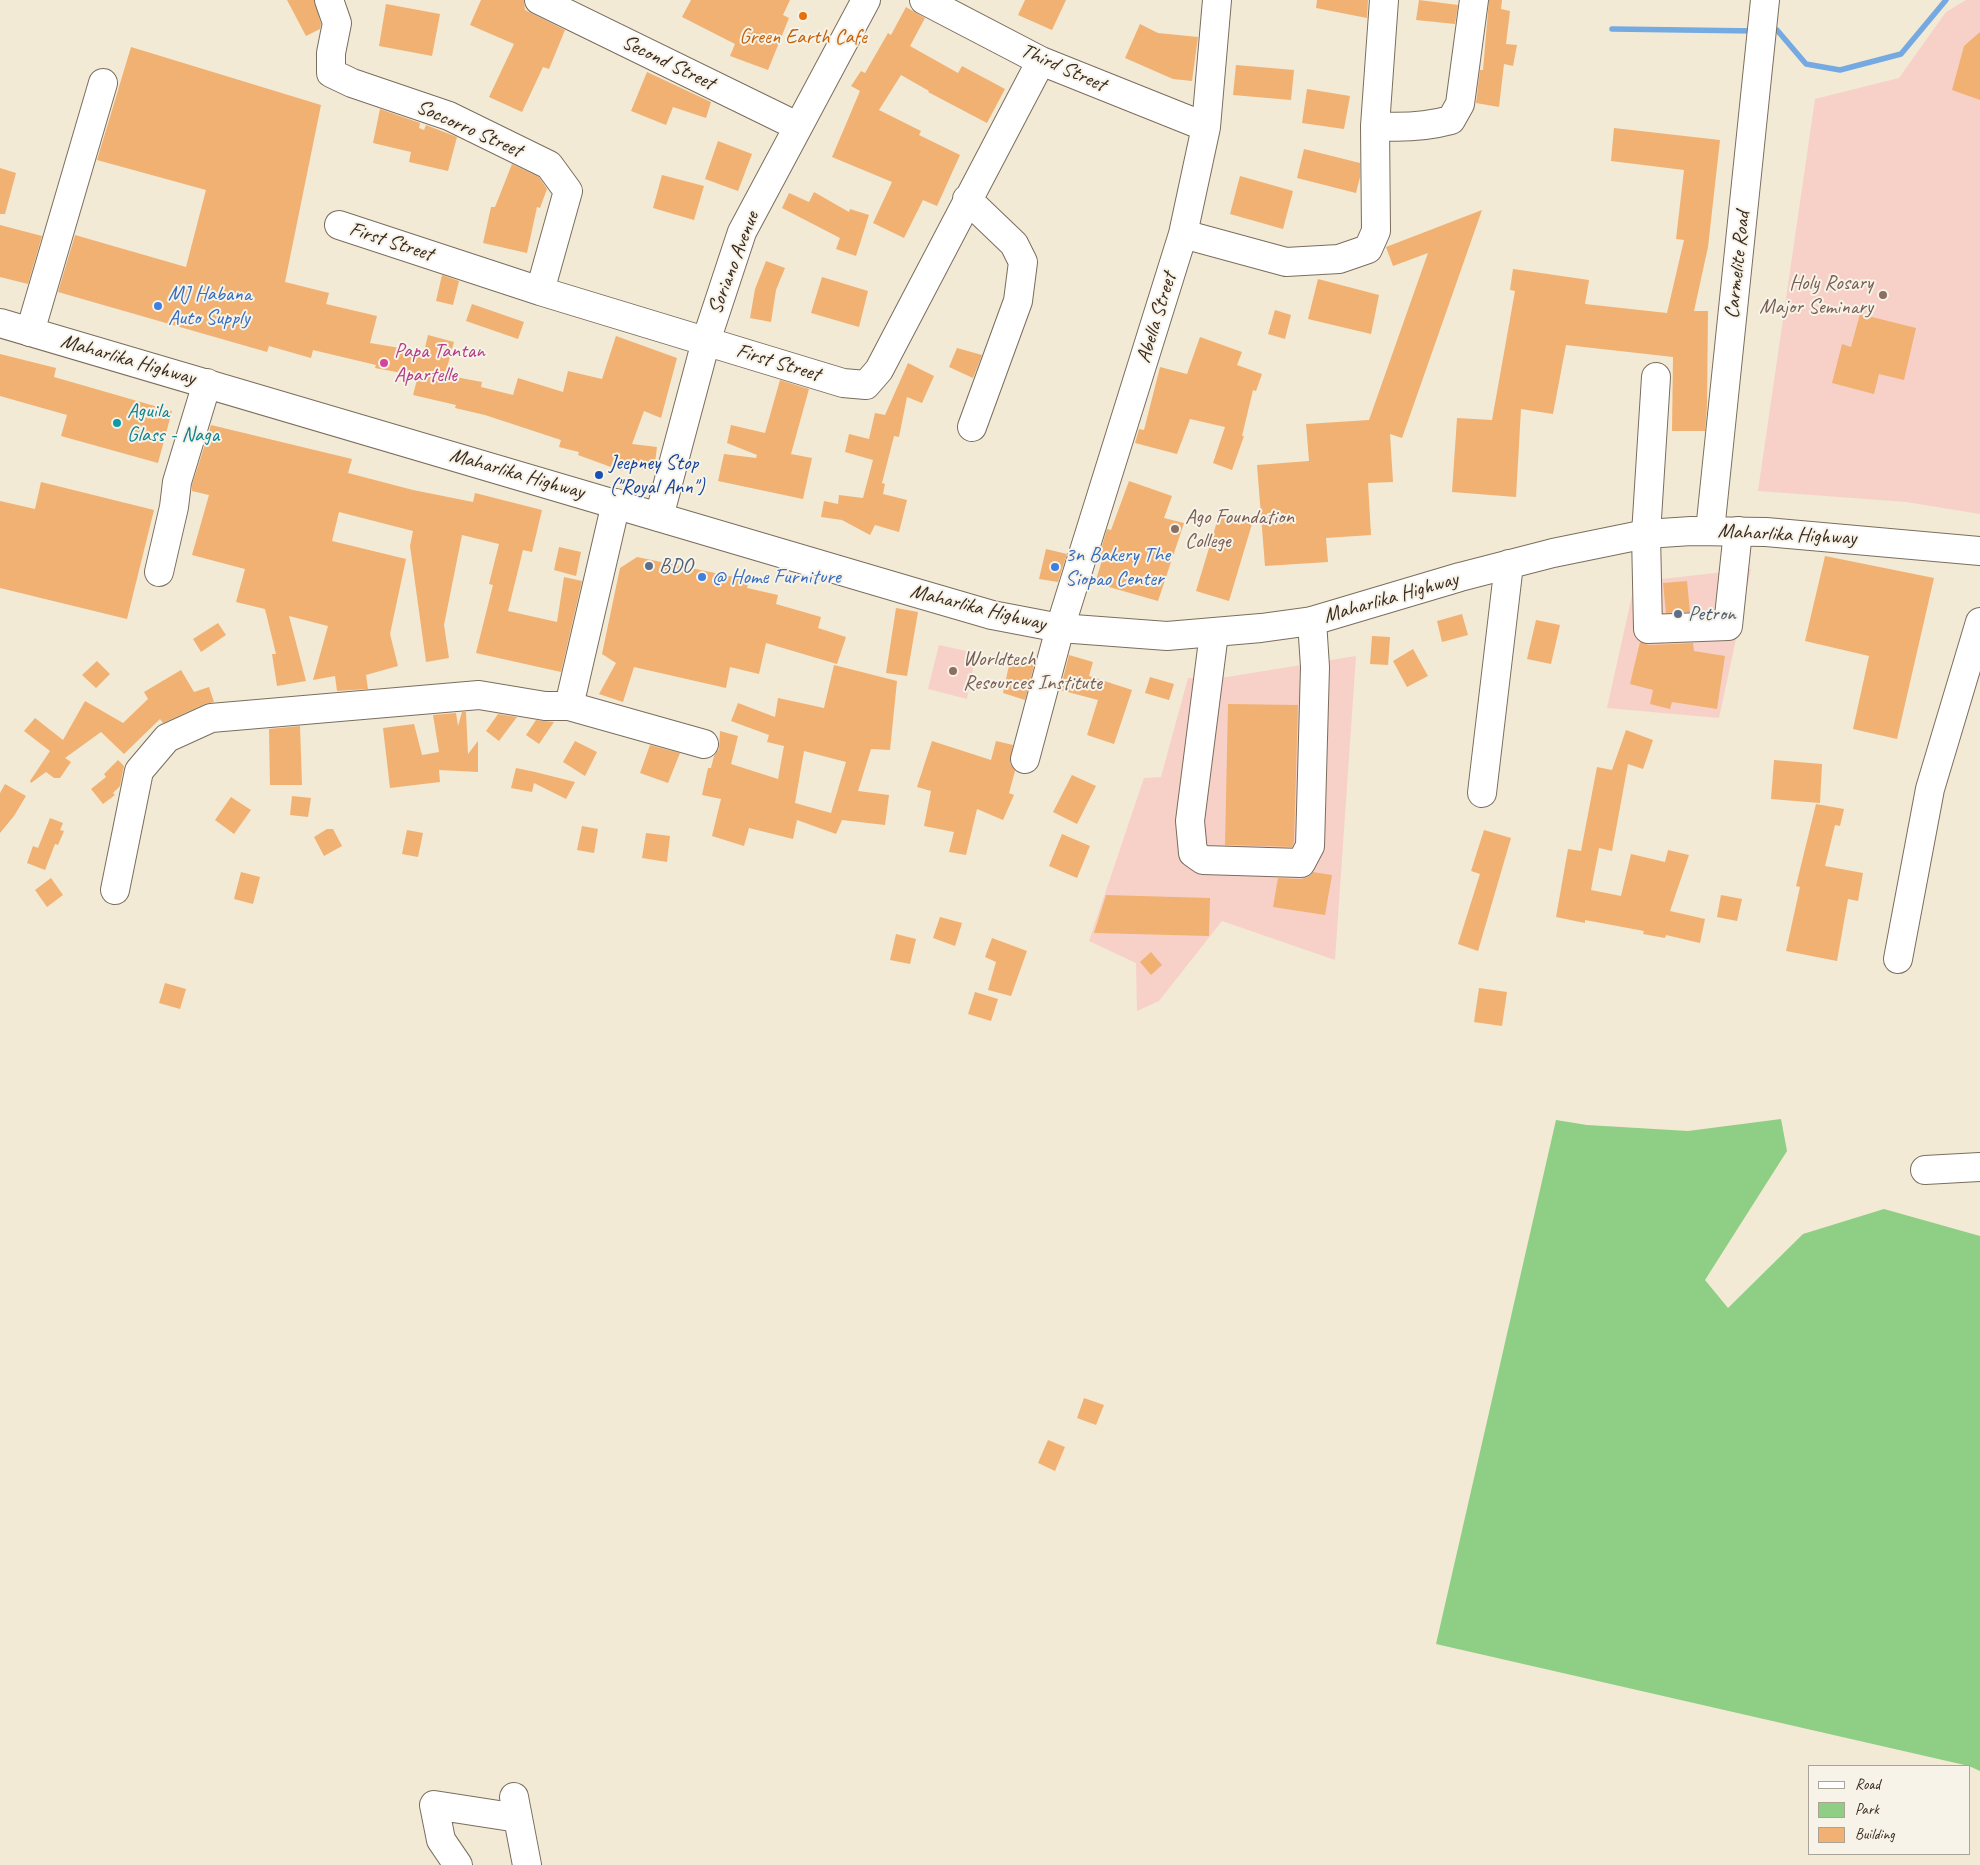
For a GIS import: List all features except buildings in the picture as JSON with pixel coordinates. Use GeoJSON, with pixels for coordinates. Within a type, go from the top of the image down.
{"type":"FeatureCollection","features":[{"type":"Feature","properties":{"kind":"street","name":"Soccorro Street"},"geometry":{"type":"LineString","coordinates":[[329,0],[337,23],[331,53],[331,73],[352,83],[449,116],[549,165],[568,191],[540,291]]}},
{"type":"Feature","properties":{"kind":"street","name":"Second Street"},"geometry":{"type":"LineString","coordinates":[[539,0],[797,126]]}},
{"type":"Feature","properties":{"kind":"street","name":"Soriano Avenue"},"geometry":{"type":"LineString","coordinates":[[659,517],[706,341],[742,232],[866,0]]}},
{"type":"Feature","properties":{"kind":"street","name":"Third Street"},"geometry":{"type":"LineString","coordinates":[[924,0],[1041,61],[1206,128]]}},
{"type":"Feature","properties":{"kind":"street","name":"Abella Street"},"geometry":{"type":"LineString","coordinates":[[1025,759],[1060,628],[1183,234],[1206,128],[1217,0]]}},
{"type":"Feature","properties":{"kind":"street"},"geometry":{"type":"LineString","coordinates":[[1183,234],[1286,262],[1339,259],[1368,249],[1376,231],[1375,126],[1384,0]]}},
{"type":"Feature","properties":{"kind":"street"},"geometry":{"type":"LineString","coordinates":[[1375,126],[1407,128],[1428,126],[1451,120],[1460,104],[1474,0]]}},
{"type":"Feature","properties":{"kind":"street","name":"Carmelite Road"},"geometry":{"type":"LineString","coordinates":[[1710,531],[1763,19]]}},
{"type":"Feature","properties":{"kind":"street","name":"First Street"},"geometry":{"type":"LineString","coordinates":[[339,225],[540,291],[843,383],[866,385],[879,370],[1041,61]]}},
{"type":"Feature","properties":{"kind":"street"},"geometry":{"type":"LineString","coordinates":[[30,332],[103,83]]}},
{"type":"Feature","properties":{"kind":"street"},"geometry":{"type":"LineString","coordinates":[[967,199],[1014,244],[1023,262],[1018,301],[972,427]]}},
{"type":"Feature","properties":{"kind":"street","name":"Maharlika Highway"},"geometry":{"type":"LineString","coordinates":[[0,323],[992,615],[1060,628],[1167,636],[1214,633],[1312,621],[1509,564],[1552,553],[1646,534],[1710,531],[1814,534],[1980,551]]}},
{"type":"Feature","properties":{"kind":"street"},"geometry":{"type":"LineString","coordinates":[[1656,377],[1646,534],[1648,629],[1728,626],[1738,531]]}},
{"type":"Feature","properties":{"kind":"street"},"geometry":{"type":"LineString","coordinates":[[159,572],[174,506],[177,482],[207,383]]}},
{"type":"Feature","properties":{"kind":"street"},"geometry":{"type":"LineString","coordinates":[[569,706],[616,503]]}},
{"type":"Feature","properties":{"kind":"street"},"geometry":{"type":"LineString","coordinates":[[1482,793],[1509,564]]}},
{"type":"Feature","properties":{"kind":"street"},"geometry":{"type":"LineString","coordinates":[[1214,633],[1190,821],[1193,854],[1203,860],[1301,863],[1310,846],[1315,667],[1312,621]]}},
{"type":"Feature","properties":{"kind":"street"},"geometry":{"type":"LineString","coordinates":[[1898,958],[1930,789],[1980,622]]}},
{"type":"Feature","properties":{"kind":"street"},"geometry":{"type":"LineString","coordinates":[[114,890],[139,771],[166,738],[211,718],[478,695],[545,706],[569,706],[704,744]]}},
{"type":"Feature","properties":{"kind":"street"},"geometry":{"type":"LineString","coordinates":[[1925,1170],[1980,1167]]}},
{"type":"Feature","properties":{"kind":"street"},"geometry":{"type":"LineString","coordinates":[[458,1865],[441,1840],[434,1805],[516,1807],[527,1865]]}},
{"type":"Feature","properties":{"kind":"shaded area","name":"Holy Rosary Major Seminary"},"geometry":{"type":"Polygon","coordinates":[[[1966,0],[1980,0],[1980,514],[1906,502],[1758,491],[1815,99],[1899,78],[1946,12],[1966,0]]]}},
{"type":"Feature","properties":{"kind":"shaded area"},"geometry":{"type":"Polygon","coordinates":[[[1751,569],[1719,718],[1607,708],[1635,582],[1751,569]]]}},
{"type":"Feature","properties":{"kind":"shaded area","name":"Worldtech Resources Institute"},"geometry":{"type":"Polygon","coordinates":[[[939,645],[976,653],[967,699],[928,689],[939,645]]]}},
{"type":"Feature","properties":{"kind":"shaded area"},"geometry":{"type":"Polygon","coordinates":[[[1356,656],[1335,960],[1222,921],[1159,1001],[1137,1011],[1136,963],[1089,941],[1144,778],[1161,777],[1188,678],[1227,677],[1356,656]]]}},
{"type":"Feature","properties":{"kind":"green space"},"geometry":{"type":"Polygon","coordinates":[[[1781,1119],[1787,1151],[1705,1280],[1728,1308],[1803,1234],[1884,1209],[1980,1236],[1980,1771],[1970,1765],[1436,1644],[1556,1120],[1587,1125],[1688,1131],[1781,1119]]]}},
{"type":"Feature","properties":{"kind":"waterway"},"geometry":{"type":"LineString","coordinates":[[1769,31],[1777,30],[1806,64],[1840,70],[1901,54],[1946,0]]}},
{"type":"Feature","properties":{"kind":"waterway"},"geometry":{"type":"LineString","coordinates":[[1612,29],[1755,31]]}},
{"type":"Feature","properties":{"kind":"place","name":"Green Earth Cafe"},"geometry":{"type":"Point","coordinates":[803,16]}},
{"type":"Feature","properties":{"kind":"place","name":"Holy Rosary Major Seminary"},"geometry":{"type":"Point","coordinates":[1883,295]}},
{"type":"Feature","properties":{"kind":"place","name":"MJ Habana Auto Supply"},"geometry":{"type":"Point","coordinates":[158,306]}},
{"type":"Feature","properties":{"kind":"place","name":"Papa Tantan Apartelle"},"geometry":{"type":"Point","coordinates":[384,363]}},
{"type":"Feature","properties":{"kind":"place","name":"Aguila Glass - Naga"},"geometry":{"type":"Point","coordinates":[117,423]}},
{"type":"Feature","properties":{"kind":"place","name":"Jeepney Stop (\"Royal Ann\")"},"geometry":{"type":"Point","coordinates":[599,475]}},
{"type":"Feature","properties":{"kind":"place","name":"Ago Foundation College"},"geometry":{"type":"Point","coordinates":[1175,529]}},
{"type":"Feature","properties":{"kind":"place","name":"BDO"},"geometry":{"type":"Point","coordinates":[649,566]}},
{"type":"Feature","properties":{"kind":"place","name":"3n Bakery The Siopao Center"},"geometry":{"type":"Point","coordinates":[1055,567]}},
{"type":"Feature","properties":{"kind":"place","name":"@ Home Furniture"},"geometry":{"type":"Point","coordinates":[702,577]}},
{"type":"Feature","properties":{"kind":"place","name":"Petron"},"geometry":{"type":"Point","coordinates":[1678,614]}},
{"type":"Feature","properties":{"kind":"place","name":"Worldtech Resources Institute"},"geometry":{"type":"Point","coordinates":[953,671]}}]}
